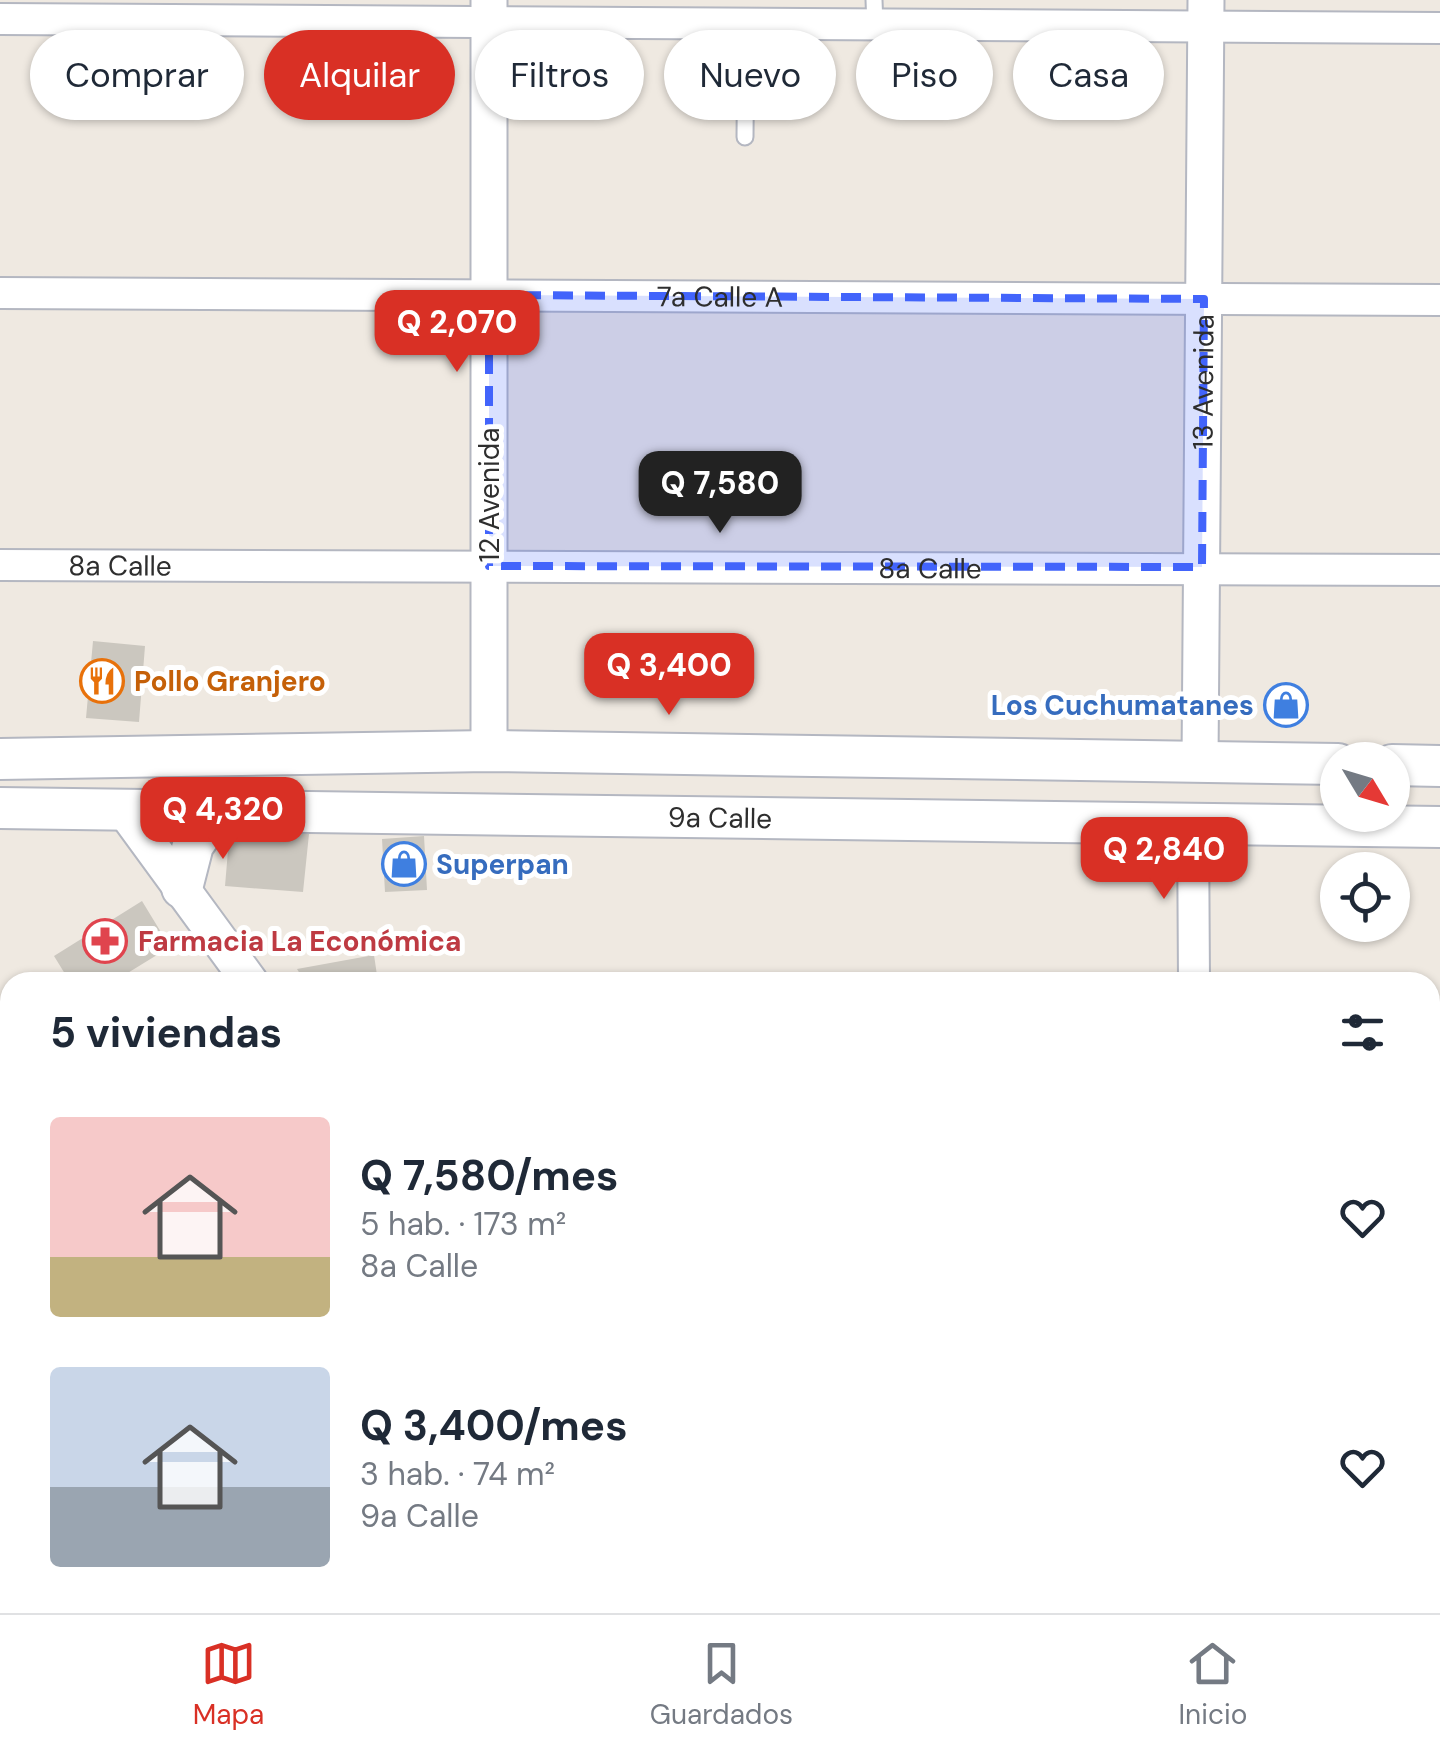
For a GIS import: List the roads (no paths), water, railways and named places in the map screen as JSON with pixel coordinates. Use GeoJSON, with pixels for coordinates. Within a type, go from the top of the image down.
{"type":"FeatureCollection","features":[{"type":"Feature","properties":{"kind":"main road"},"geometry":{"type":"LineString","coordinates":[[0,759],[489,750],[1320,764]]}},
{"type":"Feature","properties":{"kind":"main road"},"geometry":{"type":"LineString","coordinates":[[1410,765],[1440,766]]}},
{"type":"Feature","properties":{"kind":"main road"},"geometry":{"type":"LineString","coordinates":[[0,778],[58,782],[125,810]]}},
{"type":"Feature","properties":{"kind":"main road","name":"9a Calle"},"geometry":{"type":"LineString","coordinates":[[0,808],[1440,827]]}},
{"type":"Feature","properties":{"kind":"main road"},"geometry":{"type":"LineString","coordinates":[[182,888],[193,844],[217,812]]}},
{"type":"Feature","properties":{"kind":"street"},"geometry":{"type":"LineString","coordinates":[[0,19],[489,11],[746,25],[874,13],[1206,14],[1440,28]]}},
{"type":"Feature","properties":{"kind":"street","name":"12 Avenida"},"geometry":{"type":"LineString","coordinates":[[489,11],[489,750]]}},
{"type":"Feature","properties":{"kind":"street","name":"13 Avenida"},"geometry":{"type":"LineString","coordinates":[[1200,762],[1206,14]]}},
{"type":"Feature","properties":{"kind":"street","name":"7a Calle A"},"geometry":{"type":"LineString","coordinates":[[0,293],[1440,300]]}},
{"type":"Feature","properties":{"kind":"street","name":"8a Calle"},"geometry":{"type":"LineString","coordinates":[[0,565],[1440,570]]}},
{"type":"Feature","properties":{"kind":"street"},"geometry":{"type":"LineString","coordinates":[[125,810],[243,972]]}},
{"type":"Feature","properties":{"kind":"street"},"geometry":{"type":"LineString","coordinates":[[1193,821],[1194,972]]}},
{"type":"Feature","properties":{"kind":"lane"},"geometry":{"type":"LineString","coordinates":[[745,137],[746,25]]}},
{"type":"Feature","properties":{"kind":"place","name":"Pollo Granjero"},"geometry":{"type":"Point","coordinates":[102,681]}},
{"type":"Feature","properties":{"kind":"place","name":"Los Cuchumatanes"},"geometry":{"type":"Point","coordinates":[1286,705]}},
{"type":"Feature","properties":{"kind":"place","name":"Superpan"},"geometry":{"type":"Point","coordinates":[404,864]}},
{"type":"Feature","properties":{"kind":"place","name":"Farmacia La Económica"},"geometry":{"type":"Point","coordinates":[105,941]}}]}
